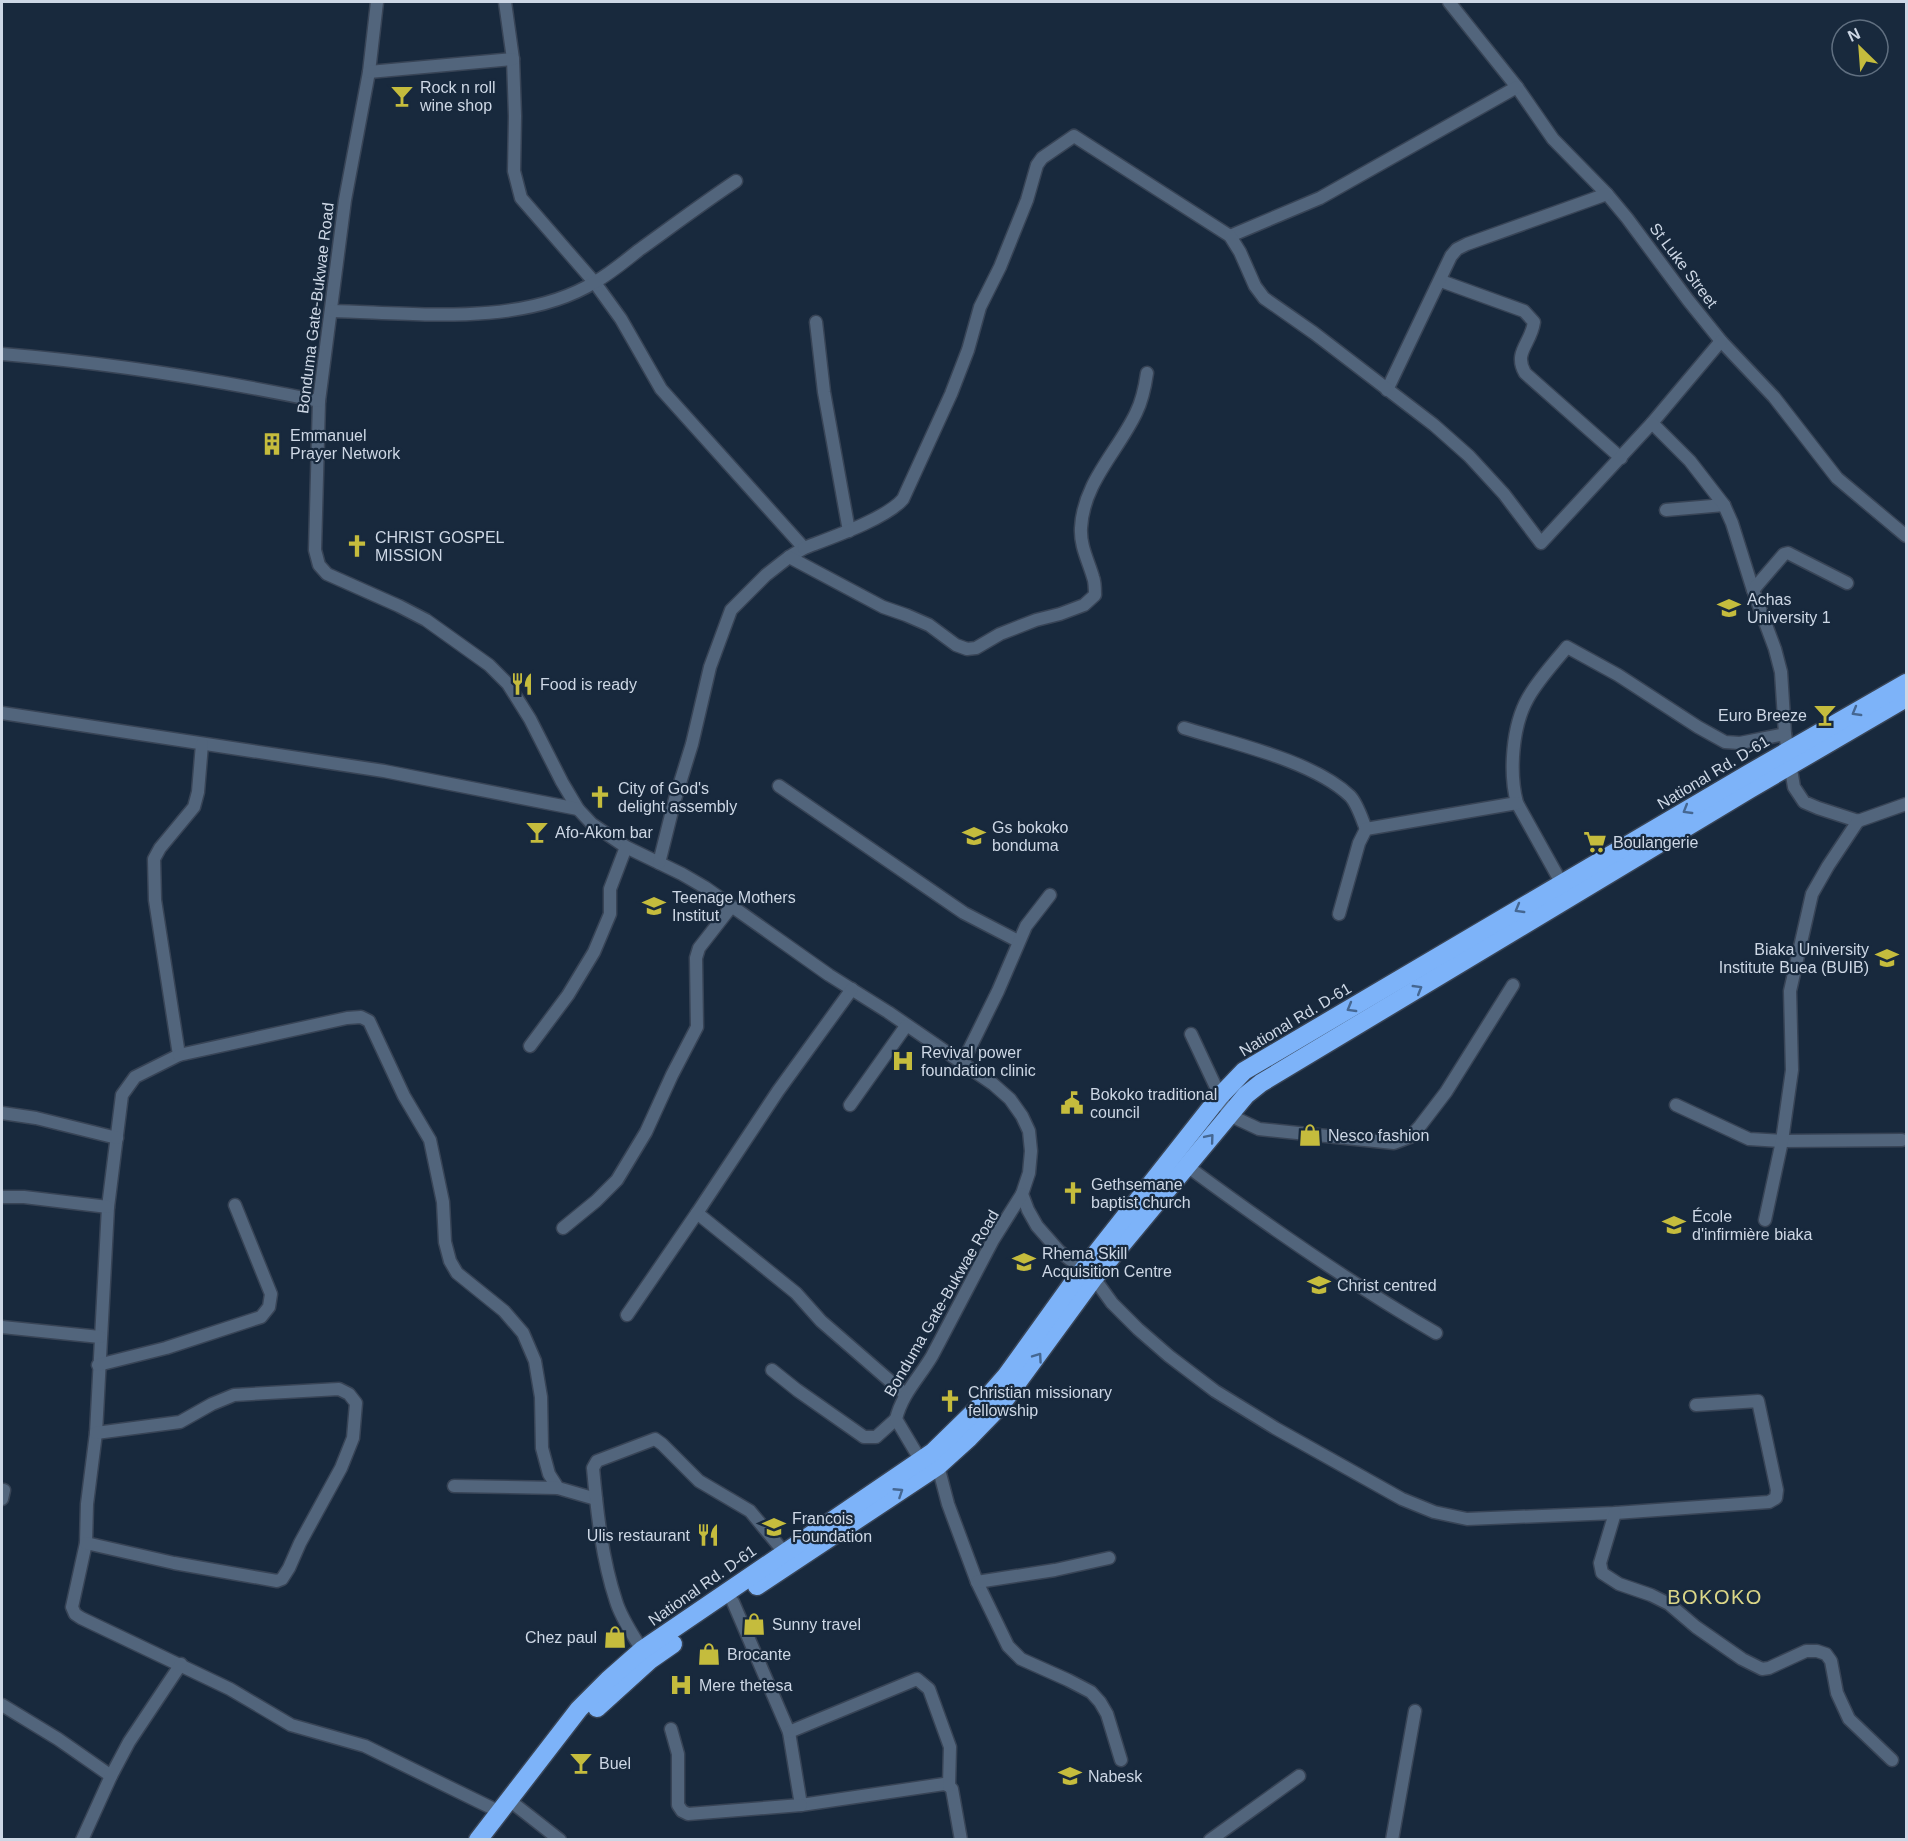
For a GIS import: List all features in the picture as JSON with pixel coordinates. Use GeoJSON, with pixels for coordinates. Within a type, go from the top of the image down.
{"type":"FeatureCollection","features":[{"type":"Feature","properties":{"kind":"highway","name":"National Rd. D-61"},"geometry":{"type":"LineString","coordinates":[[478,1839],[588,1716],[650,1660],[929,1464],[1001,1405],[1089,1274],[1220,1096],[1244,1071],[1906,683]]}},
{"type":"Feature","properties":{"kind":"highway","name":"National Rd. D-61"},"geometry":{"type":"LineString","coordinates":[[1089,1274],[1187,1166],[1246,1095],[1261,1083],[1750,789],[1787,751],[1906,698]]}},
{"type":"Feature","properties":{"kind":"highway","name":"National Rd. D-61"},"geometry":{"type":"LineString","coordinates":[[491,1839],[508,1806],[579,1709],[642,1650],[784,1552],[929,1464]]}},
{"type":"Feature","properties":{"kind":"street","name":"Bonduma Gate-Bukwae Road"},"geometry":{"type":"LineString","coordinates":[[377,2],[369,72],[345,200],[319,401],[315,550],[319,564],[327,574],[426,620],[489,665],[508,684],[530,719],[578,809],[592,824],[626,847],[706,888],[993,1084],[1010,1099],[1022,1116],[1029,1131],[1031,1151],[1029,1173],[1023,1194],[993,1240],[933,1356],[905,1394],[896,1419],[929,1464],[948,1504],[977,1582],[1008,1646],[1021,1659],[1068,1680],[1090,1692],[1100,1701],[1107,1714],[1121,1760]]}},
{"type":"Feature","properties":{"kind":"street"},"geometry":{"type":"LineString","coordinates":[[505,2],[513,59],[514,171],[521,198],[595,283],[621,319],[661,389],[804,548]]}},
{"type":"Feature","properties":{"kind":"street","name":"St Luke Street"},"geometry":{"type":"LineString","coordinates":[[1449,2],[1517,87],[1553,139],[1607,194],[1688,300],[1721,340],[1774,396],[1837,478],[1906,536]]}},
{"type":"Feature","properties":{"kind":"street"},"geometry":{"type":"LineString","coordinates":[[369,72],[513,59]]}},
{"type":"Feature","properties":{"kind":"street"},"geometry":{"type":"LineString","coordinates":[[1230,236],[1320,198],[1517,87]]}},
{"type":"Feature","properties":{"kind":"street"},"geometry":{"type":"LineString","coordinates":[[659,863],[692,744],[710,667],[731,610],[766,575],[789,557],[804,548],[849,531],[897,506],[903,499],[951,394],[968,350],[980,307],[1000,267],[1027,200],[1037,165],[1042,158],[1074,136],[1230,236],[1255,286],[1264,298],[1314,333],[1434,425],[1469,456],[1504,494],[1541,543],[1621,458],[1721,340]]}},
{"type":"Feature","properties":{"kind":"street"},"geometry":{"type":"LineString","coordinates":[[332,311],[495,313],[523,309],[566,296],[595,283],[736,181]]}},
{"type":"Feature","properties":{"kind":"street"},"geometry":{"type":"LineString","coordinates":[[1387,390],[1451,256],[1457,249],[1607,194]]}},
{"type":"Feature","properties":{"kind":"street"},"geometry":{"type":"LineString","coordinates":[[1440,281],[1524,311],[1530,316],[1534,322],[1533,332],[1520,357],[1520,364],[1525,373],[1621,458]]}},
{"type":"Feature","properties":{"kind":"street"},"geometry":{"type":"LineString","coordinates":[[816,322],[824,392],[849,531]]}},
{"type":"Feature","properties":{"kind":"street"},"geometry":{"type":"LineString","coordinates":[[2,354],[118,365],[233,383],[319,401]]}},
{"type":"Feature","properties":{"kind":"street"},"geometry":{"type":"LineString","coordinates":[[789,557],[883,608],[930,626],[956,645],[967,649],[976,648],[1000,634],[1036,620],[1084,605],[1095,595],[1094,578],[1082,547],[1081,528],[1085,501],[1136,413],[1144,392],[1147,373]]}},
{"type":"Feature","properties":{"kind":"street"},"geometry":{"type":"LineString","coordinates":[[1652,423],[1690,461],[1724,505],[1735,532],[1781,672],[1787,751],[1794,787],[1804,801],[1858,821]]}},
{"type":"Feature","properties":{"kind":"street"},"geometry":{"type":"LineString","coordinates":[[1666,510],[1724,505]]}},
{"type":"Feature","properties":{"kind":"street"},"geometry":{"type":"LineString","coordinates":[[1753,590],[1784,554],[1788,553],[1847,583]]}},
{"type":"Feature","properties":{"kind":"street"},"geometry":{"type":"LineString","coordinates":[[1563,884],[1517,802],[1513,753],[1518,726],[1527,699],[1567,647],[1618,675],[1725,742],[1787,751]]}},
{"type":"Feature","properties":{"kind":"street"},"geometry":{"type":"LineString","coordinates":[[2,713],[384,771],[578,809]]}},
{"type":"Feature","properties":{"kind":"street"},"geometry":{"type":"LineString","coordinates":[[1184,728],[1284,759],[1323,777],[1351,797],[1366,829]]}},
{"type":"Feature","properties":{"kind":"street"},"geometry":{"type":"LineString","coordinates":[[179,1055],[155,900],[154,859],[160,848],[194,807],[198,792],[202,744]]}},
{"type":"Feature","properties":{"kind":"street"},"geometry":{"type":"LineString","coordinates":[[779,786],[964,913],[1018,941]]}},
{"type":"Feature","properties":{"kind":"street"},"geometry":{"type":"LineString","coordinates":[[1366,829],[1517,802]]}},
{"type":"Feature","properties":{"kind":"street"},"geometry":{"type":"LineString","coordinates":[[1765,1220],[1782,1141],[1792,1070],[1790,991],[1812,894],[1858,821],[1906,804]]}},
{"type":"Feature","properties":{"kind":"street"},"geometry":{"type":"LineString","coordinates":[[1339,914],[1359,843],[1366,829]]}},
{"type":"Feature","properties":{"kind":"street"},"geometry":{"type":"LineString","coordinates":[[530,1046],[567,995],[594,952],[610,914],[610,889],[626,847]]}},
{"type":"Feature","properties":{"kind":"street"},"geometry":{"type":"LineString","coordinates":[[962,1064],[998,991],[1018,941],[1026,926],[1050,895]]}},
{"type":"Feature","properties":{"kind":"street"},"geometry":{"type":"LineString","coordinates":[[563,1228],[617,1180],[646,1132],[672,1074],[697,1027],[696,958],[699,948],[731,907]]}},
{"type":"Feature","properties":{"kind":"street"},"geometry":{"type":"LineString","coordinates":[[1191,1034],[1229,1115],[1259,1129],[1394,1143],[1410,1137],[1446,1092],[1513,985]]}},
{"type":"Feature","properties":{"kind":"street"},"geometry":{"type":"LineString","coordinates":[[627,1315],[778,1092],[852,989]]}},
{"type":"Feature","properties":{"kind":"street"},"geometry":{"type":"LineString","coordinates":[[558,1488],[549,1474],[542,1448],[541,1397],[535,1361],[523,1333],[504,1311],[458,1273],[450,1261],[445,1242],[443,1202],[430,1140],[404,1096],[369,1022],[361,1017],[347,1018],[179,1055],[135,1077],[122,1095],[108,1207],[96,1433],[87,1504],[86,1543],[72,1607],[75,1614],[230,1689],[291,1725],[365,1746],[508,1806],[560,1839]]}},
{"type":"Feature","properties":{"kind":"street"},"geometry":{"type":"LineString","coordinates":[[850,1105],[906,1026]]}},
{"type":"Feature","properties":{"kind":"street"},"geometry":{"type":"LineString","coordinates":[[1676,1105],[1749,1139],[1902,1140]]}},
{"type":"Feature","properties":{"kind":"street"},"geometry":{"type":"LineString","coordinates":[[2,1113],[36,1118],[117,1138]]}},
{"type":"Feature","properties":{"kind":"street"},"geometry":{"type":"LineString","coordinates":[[1187,1166],[1286,1238],[1375,1298],[1436,1333]]}},
{"type":"Feature","properties":{"kind":"street"},"geometry":{"type":"LineString","coordinates":[[1023,1194],[1028,1210],[1048,1240],[1089,1274],[1112,1303],[1169,1356],[1215,1391],[1275,1428],[1402,1499],[1434,1512],[1467,1519],[1513,1519],[1769,1502],[1776,1498],[1777,1490],[1758,1401],[1695,1405]]}},
{"type":"Feature","properties":{"kind":"street"},"geometry":{"type":"LineString","coordinates":[[2,1197],[24,1197],[108,1207]]}},
{"type":"Feature","properties":{"kind":"street"},"geometry":{"type":"LineString","coordinates":[[98,1365],[166,1348],[261,1317],[269,1307],[271,1294],[235,1205]]}},
{"type":"Feature","properties":{"kind":"street"},"geometry":{"type":"LineString","coordinates":[[697,1214],[789,1287],[821,1321],[905,1394]]}},
{"type":"Feature","properties":{"kind":"street"},"geometry":{"type":"LineString","coordinates":[[2,1327],[100,1337]]}},
{"type":"Feature","properties":{"kind":"street"},"geometry":{"type":"LineString","coordinates":[[772,1370],[864,1437],[876,1437],[896,1419]]}},
{"type":"Feature","properties":{"kind":"street"},"geometry":{"type":"LineString","coordinates":[[86,1543],[185,1565],[277,1581],[282,1579],[341,1468],[353,1438],[356,1403],[349,1394],[339,1389],[234,1395],[180,1422],[96,1433]]}},
{"type":"Feature","properties":{"kind":"street"},"geometry":{"type":"LineString","coordinates":[[642,1650],[616,1602],[605,1556],[593,1468],[597,1461],[655,1439],[699,1481],[750,1511],[784,1552]]}},
{"type":"Feature","properties":{"kind":"street"},"geometry":{"type":"LineString","coordinates":[[454,1486],[558,1488],[596,1499]]}},
{"type":"Feature","properties":{"kind":"street"},"geometry":{"type":"LineString","coordinates":[[1615,1513],[1600,1563],[1602,1573],[1619,1584],[1669,1604],[1696,1627],[1742,1659],[1762,1669],[1806,1651],[1826,1654],[1831,1660],[1837,1693],[1849,1719],[1892,1760]]}},
{"type":"Feature","properties":{"kind":"street"},"geometry":{"type":"LineString","coordinates":[[977,1582],[1054,1570],[1109,1557]]}},
{"type":"Feature","properties":{"kind":"street"},"geometry":{"type":"LineString","coordinates":[[733,1602],[789,1732],[801,1805]]}},
{"type":"Feature","properties":{"kind":"street"},"geometry":{"type":"LineString","coordinates":[[82,1839],[129,1743],[181,1664]]}},
{"type":"Feature","properties":{"kind":"street"},"geometry":{"type":"LineString","coordinates":[[789,1732],[917,1679],[929,1689],[950,1747],[950,1786],[961,1839]]}},
{"type":"Feature","properties":{"kind":"street"},"geometry":{"type":"LineString","coordinates":[[2,1705],[58,1739],[111,1776]]}},
{"type":"Feature","properties":{"kind":"street"},"geometry":{"type":"LineString","coordinates":[[1392,1839],[1415,1710]]}},
{"type":"Feature","properties":{"kind":"street"},"geometry":{"type":"LineString","coordinates":[[671,1729],[678,1754],[678,1804],[682,1811],[688,1814],[801,1805],[944,1784],[950,1786]]}},
{"type":"Feature","properties":{"kind":"street"},"geometry":{"type":"LineString","coordinates":[[1210,1839],[1299,1776]]}},
{"type":"Feature","properties":{"kind":"place","name":"Rock n roll wine shop"},"geometry":{"type":"Point","coordinates":[402,96]}},
{"type":"Feature","properties":{"kind":"place","name":"Emmanuel Prayer Network"},"geometry":{"type":"Point","coordinates":[272,444]}},
{"type":"Feature","properties":{"kind":"place","name":"CHRIST GOSPEL MISSION"},"geometry":{"type":"Point","coordinates":[357,546]}},
{"type":"Feature","properties":{"kind":"place","name":"Achas University 1"},"geometry":{"type":"Point","coordinates":[1729,608]}},
{"type":"Feature","properties":{"kind":"place","name":"Food is ready"},"geometry":{"type":"Point","coordinates":[522,684]}},
{"type":"Feature","properties":{"kind":"place","name":"Euro Breeze"},"geometry":{"type":"Point","coordinates":[1825,715]}},
{"type":"Feature","properties":{"kind":"place","name":"City of God's delight assembly"},"geometry":{"type":"Point","coordinates":[600,797]}},
{"type":"Feature","properties":{"kind":"place","name":"Afo-Akom bar"},"geometry":{"type":"Point","coordinates":[537,832]}},
{"type":"Feature","properties":{"kind":"place","name":"Gs bokoko bonduma"},"geometry":{"type":"Point","coordinates":[974,836]}},
{"type":"Feature","properties":{"kind":"place","name":"Boulangerie"},"geometry":{"type":"Point","coordinates":[1595,842]}},
{"type":"Feature","properties":{"kind":"place","name":"Teenage Mothers Institut"},"geometry":{"type":"Point","coordinates":[654,906]}},
{"type":"Feature","properties":{"kind":"place","name":"Biaka University Institute Buea (BUIB)"},"geometry":{"type":"Point","coordinates":[1887,958]}},
{"type":"Feature","properties":{"kind":"place","name":"Revival power foundation clinic"},"geometry":{"type":"Point","coordinates":[903,1061]}},
{"type":"Feature","properties":{"kind":"place","name":"Bokoko traditional council"},"geometry":{"type":"Point","coordinates":[1072,1103]}},
{"type":"Feature","properties":{"kind":"place","name":"Nesco fashion"},"geometry":{"type":"Point","coordinates":[1310,1135]}},
{"type":"Feature","properties":{"kind":"place","name":"Gethsemane baptist church"},"geometry":{"type":"Point","coordinates":[1073,1193]}},
{"type":"Feature","properties":{"kind":"place","name":"École d'infirmière biaka"},"geometry":{"type":"Point","coordinates":[1674,1225]}},
{"type":"Feature","properties":{"kind":"place","name":"Rhema Skill Acquisition Centre"},"geometry":{"type":"Point","coordinates":[1024,1262]}},
{"type":"Feature","properties":{"kind":"place","name":"Christ centred"},"geometry":{"type":"Point","coordinates":[1319,1285]}},
{"type":"Feature","properties":{"kind":"place","name":"Christian missionary fellowship"},"geometry":{"type":"Point","coordinates":[950,1401]}},
{"type":"Feature","properties":{"kind":"place","name":"Francois Foundation"},"geometry":{"type":"Point","coordinates":[774,1527]}},
{"type":"Feature","properties":{"kind":"place","name":"Ulis restaurant"},"geometry":{"type":"Point","coordinates":[708,1535]}},
{"type":"Feature","properties":{"kind":"place","name":"Sunny travel"},"geometry":{"type":"Point","coordinates":[754,1624]}},
{"type":"Feature","properties":{"kind":"place","name":"Chez paul"},"geometry":{"type":"Point","coordinates":[615,1637]}},
{"type":"Feature","properties":{"kind":"place","name":"Brocante"},"geometry":{"type":"Point","coordinates":[709,1654]}},
{"type":"Feature","properties":{"kind":"place","name":"Mere thetesa"},"geometry":{"type":"Point","coordinates":[681,1685]}},
{"type":"Feature","properties":{"kind":"place","name":"Buel"},"geometry":{"type":"Point","coordinates":[581,1763]}},
{"type":"Feature","properties":{"kind":"place","name":"Nabesk"},"geometry":{"type":"Point","coordinates":[1070,1776]}},
{"type":"Feature","properties":{"kind":"district","name":"BOKOKO"},"geometry":{"type":"Point","coordinates":[1715,1597]}}]}
